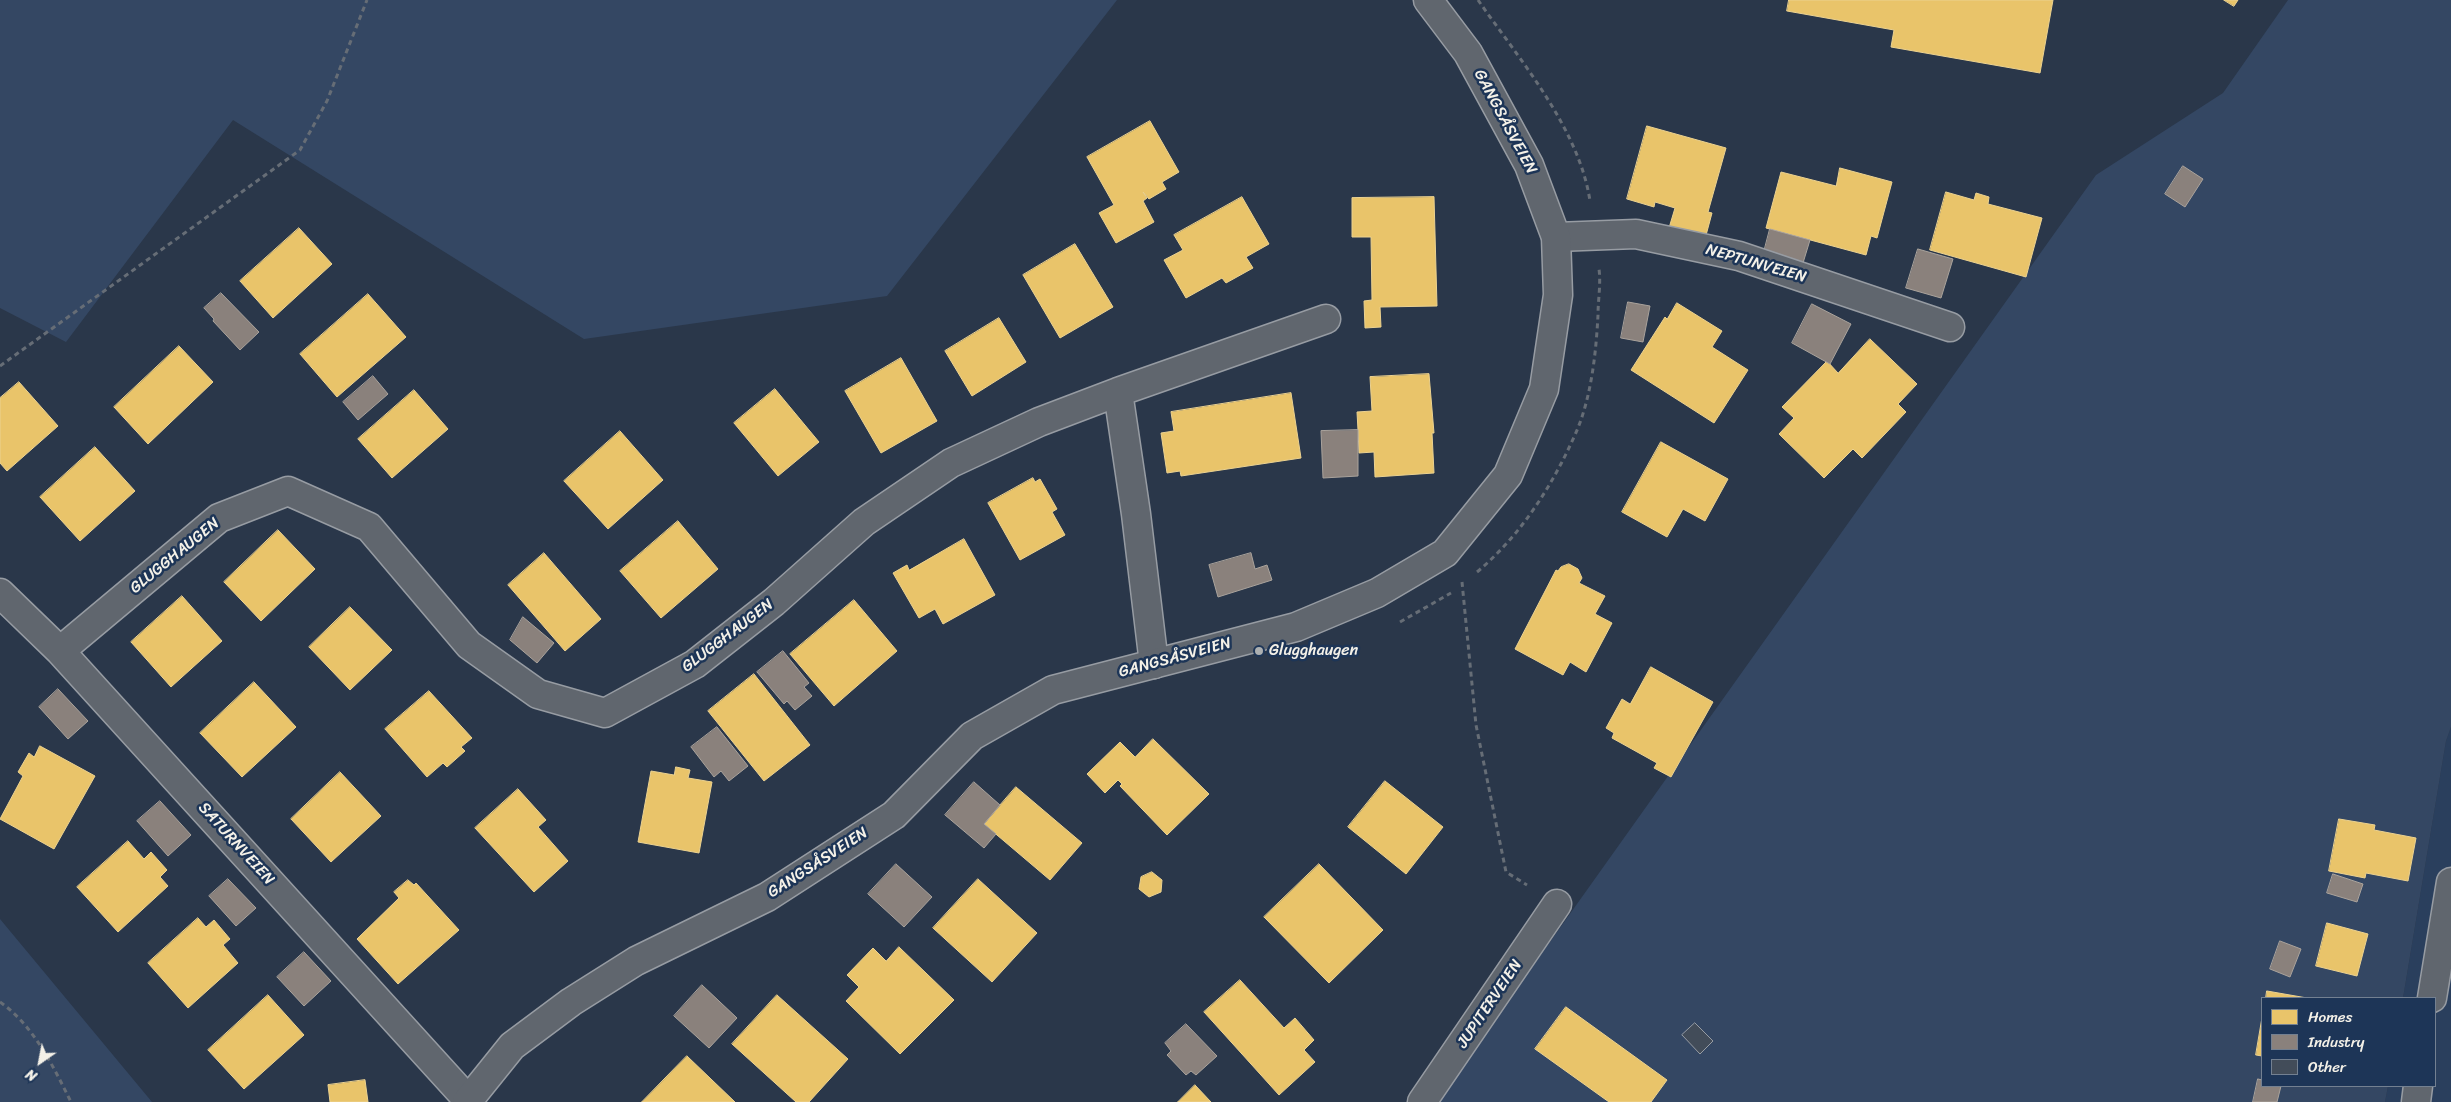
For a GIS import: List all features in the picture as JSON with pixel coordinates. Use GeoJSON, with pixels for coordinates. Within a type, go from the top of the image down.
{"type":"FeatureCollection","features":[{"type":"Feature","properties":{"kind":"street","name":"GANGSÅSVEIEN"},"geometry":{"type":"LineString","coordinates":[[467,1101],[512,1046],[571,1002],[636,961],[767,897],[894,815],[972,736],[1053,690],[1296,627],[1377,594],[1446,553],[1508,475],[1544,389],[1558,295],[1556,237],[1529,165],[1468,53],[1428,0]]}},
{"type":"Feature","properties":{"kind":"street","name":"NEPTUNVEIEN"},"geometry":{"type":"LineString","coordinates":[[1556,237],[1636,234],[1739,256],[1950,327]]}},
{"type":"Feature","properties":{"kind":"street","name":"GLUGGHAUGEN"},"geometry":{"type":"LineString","coordinates":[[60,651],[219,518],[288,491],[369,527],[469,645],[538,694],[606,712],[695,664],[774,602],[864,522],[951,463],[1039,422],[1118,392],[1326,319]]}},
{"type":"Feature","properties":{"kind":"street"},"geometry":{"type":"LineString","coordinates":[[1118,392],[1136,514],[1154,664]]}},
{"type":"Feature","properties":{"kind":"street","name":"SATURNVEIEN"},"geometry":{"type":"LineString","coordinates":[[0,593],[60,651],[467,1101]]}},
{"type":"Feature","properties":{"kind":"street"},"geometry":{"type":"LineString","coordinates":[[2432,997],[2451,882]]}},
{"type":"Feature","properties":{"kind":"street","name":"JUPITERVEIEN"},"geometry":{"type":"LineString","coordinates":[[1422,1102],[1558,904]]}},
{"type":"Feature","properties":{"kind":"street"},"geometry":{"type":"LineString","coordinates":[[2416,1102],[2418,1087]]}},
{"type":"Feature","properties":{"kind":"path"},"geometry":{"type":"LineString","coordinates":[[0,366],[300,150],[327,101],[367,0]]}},
{"type":"Feature","properties":{"kind":"path"},"geometry":{"type":"LineString","coordinates":[[1478,0],[1548,100],[1576,152],[1588,189],[1594,236]]}},
{"type":"Feature","properties":{"kind":"path"},"geometry":{"type":"LineString","coordinates":[[1463,531],[1462,584],[1476,725],[1506,872],[1558,904]]}},
{"type":"Feature","properties":{"kind":"path"},"geometry":{"type":"LineString","coordinates":[[0,1002],[26,1025],[71,1102]]}},
{"type":"Feature","properties":{"kind":"shaded area"},"geometry":{"type":"Polygon","coordinates":[[[0,0],[1117,0],[887,296],[584,339],[233,120],[66,342],[0,308],[0,0]]]}},
{"type":"Feature","properties":{"kind":"shaded area"},"geometry":{"type":"Polygon","coordinates":[[[2288,0],[2451,0],[2451,727],[2446,741],[2403,997],[2261,997],[2261,1087],[2388,1087],[2385,1102],[1436,1102],[2096,175],[2223,93],[2288,0]]]}},
{"type":"Feature","properties":{"kind":"shaded area"},"geometry":{"type":"Polygon","coordinates":[[[2451,727],[2451,1102],[2385,1102],[2388,1087],[2436,1087],[2436,997],[2403,997],[2446,741],[2451,727]]]}},
{"type":"Feature","properties":{"kind":"shaded area"},"geometry":{"type":"Polygon","coordinates":[[[0,919],[152,1102],[0,1102],[0,919]]]}},
{"type":"Feature","properties":{"kind":"building: Homes"},"geometry":{"type":"Polygon","coordinates":[[[1789,0],[2053,0],[2040,73],[1891,47],[1894,30],[1787,11],[1789,0]]]}},
{"type":"Feature","properties":{"kind":"building: Homes"},"geometry":{"type":"Polygon","coordinates":[[[2224,0],[2238,0],[2234,6],[2224,0]]]}},
{"type":"Feature","properties":{"kind":"building: Homes"},"geometry":{"type":"Polygon","coordinates":[[[1150,121],[1179,172],[1162,182],[1166,189],[1149,199],[1143,192],[1147,198],[1143,201],[1154,222],[1116,243],[1099,213],[1114,205],[1087,157],[1150,121]]]}},
{"type":"Feature","properties":{"kind":"building: Homes"},"geometry":{"type":"Polygon","coordinates":[[[1647,126],[1726,148],[1708,212],[1712,213],[1705,239],[1669,228],[1675,208],[1655,202],[1654,207],[1627,199],[1647,126]]]}},
{"type":"Feature","properties":{"kind":"building: Homes"},"geometry":{"type":"Polygon","coordinates":[[[1840,168],[1892,182],[1877,238],[1871,236],[1866,255],[1766,228],[1781,172],[1836,186],[1840,168]]]}},
{"type":"Feature","properties":{"kind":"building: Homes"},"geometry":{"type":"Polygon","coordinates":[[[1946,192],[1974,200],[1976,193],[1989,197],[1988,204],[2042,218],[2026,277],[1930,250],[1946,192]]]}},
{"type":"Feature","properties":{"kind":"building: Homes"},"geometry":{"type":"Polygon","coordinates":[[[1242,197],[1269,244],[1246,257],[1253,268],[1226,283],[1222,278],[1186,298],[1164,260],[1183,250],[1174,235],[1242,197]]]}},
{"type":"Feature","properties":{"kind":"building: Homes"},"geometry":{"type":"Polygon","coordinates":[[[1434,197],[1437,306],[1380,307],[1381,327],[1365,328],[1364,301],[1372,300],[1371,237],[1352,237],[1352,198],[1434,197]]]}},
{"type":"Feature","properties":{"kind":"building: Homes"},"geometry":{"type":"Polygon","coordinates":[[[299,228],[332,264],[273,318],[240,281],[299,228]]]}},
{"type":"Feature","properties":{"kind":"building: Homes"},"geometry":{"type":"Polygon","coordinates":[[[1075,244],[1113,307],[1060,338],[1023,275],[1075,244]]]}},
{"type":"Feature","properties":{"kind":"building: Homes"},"geometry":{"type":"Polygon","coordinates":[[[368,294],[406,337],[337,397],[300,354],[368,294]]]}},
{"type":"Feature","properties":{"kind":"building: Homes"},"geometry":{"type":"Polygon","coordinates":[[[1677,303],[1722,331],[1712,347],[1748,370],[1714,423],[1631,370],[1665,317],[1667,319],[1677,303]]]}},
{"type":"Feature","properties":{"kind":"building: Homes"},"geometry":{"type":"Polygon","coordinates":[[[999,318],[1026,362],[972,396],[945,351],[999,318]]]}},
{"type":"Feature","properties":{"kind":"building: Homes"},"geometry":{"type":"Polygon","coordinates":[[[1870,339],[1917,384],[1898,404],[1906,412],[1862,458],[1853,449],[1824,478],[1779,434],[1794,418],[1782,407],[1827,361],[1838,373],[1870,339]]]}},
{"type":"Feature","properties":{"kind":"building: Homes"},"geometry":{"type":"Polygon","coordinates":[[[179,346],[213,382],[148,444],[114,407],[179,346]]]}},
{"type":"Feature","properties":{"kind":"building: Homes"},"geometry":{"type":"Polygon","coordinates":[[[901,358],[937,421],[881,453],[845,391],[901,358]]]}},
{"type":"Feature","properties":{"kind":"building: Homes"},"geometry":{"type":"Polygon","coordinates":[[[1429,374],[1434,433],[1432,433],[1434,473],[1375,477],[1374,452],[1359,453],[1357,412],[1372,411],[1370,377],[1429,374]]]}},
{"type":"Feature","properties":{"kind":"building: Homes"},"geometry":{"type":"Polygon","coordinates":[[[19,382],[58,426],[7,471],[0,463],[0,398],[19,382]]]}},
{"type":"Feature","properties":{"kind":"building: Homes"},"geometry":{"type":"Polygon","coordinates":[[[775,389],[819,442],[778,476],[734,423],[775,389]]]}},
{"type":"Feature","properties":{"kind":"building: Homes"},"geometry":{"type":"Polygon","coordinates":[[[414,390],[448,429],[392,478],[358,439],[414,390]]]}},
{"type":"Feature","properties":{"kind":"building: Homes"},"geometry":{"type":"Polygon","coordinates":[[[1291,393],[1301,458],[1181,476],[1180,471],[1167,473],[1161,433],[1174,431],[1171,412],[1291,393]]]}},
{"type":"Feature","properties":{"kind":"building: Homes"},"geometry":{"type":"Polygon","coordinates":[[[620,431],[663,480],[608,529],[564,481],[620,431]]]}},
{"type":"Feature","properties":{"kind":"building: Homes"},"geometry":{"type":"Polygon","coordinates":[[[1661,442],[1728,479],[1705,521],[1683,509],[1667,537],[1622,512],[1661,442]]]}},
{"type":"Feature","properties":{"kind":"building: Homes"},"geometry":{"type":"Polygon","coordinates":[[[95,447],[135,491],[80,541],[40,497],[95,447]]]}},
{"type":"Feature","properties":{"kind":"building: Homes"},"geometry":{"type":"Polygon","coordinates":[[[1033,478],[1035,482],[1040,479],[1057,509],[1052,512],[1065,535],[1020,560],[988,503],[1033,478]]]}},
{"type":"Feature","properties":{"kind":"building: Homes"},"geometry":{"type":"Polygon","coordinates":[[[678,521],[718,569],[661,618],[620,571],[678,521]]]}},
{"type":"Feature","properties":{"kind":"building: Homes"},"geometry":{"type":"Polygon","coordinates":[[[278,530],[315,569],[261,621],[224,582],[278,530]]]}},
{"type":"Feature","properties":{"kind":"building: Homes"},"geometry":{"type":"Polygon","coordinates":[[[964,539],[995,595],[943,624],[935,609],[919,618],[893,573],[907,565],[909,570],[964,539]]]}},
{"type":"Feature","properties":{"kind":"building: Homes"},"geometry":{"type":"Polygon","coordinates":[[[544,553],[601,619],[565,651],[508,585],[544,553]]]}},
{"type":"Feature","properties":{"kind":"building: Homes"},"geometry":{"type":"Polygon","coordinates":[[[1569,564],[1578,569],[1582,578],[1579,583],[1605,596],[1595,614],[1612,623],[1586,672],[1570,662],[1563,675],[1515,649],[1556,570],[1558,571],[1561,567],[1569,564]]]}},
{"type":"Feature","properties":{"kind":"building: Homes"},"geometry":{"type":"Polygon","coordinates":[[[182,596],[222,641],[171,687],[131,642],[182,596]]]}},
{"type":"Feature","properties":{"kind":"building: Homes"},"geometry":{"type":"Polygon","coordinates":[[[854,600],[897,651],[834,706],[790,654],[854,600]]]}},
{"type":"Feature","properties":{"kind":"building: Homes"},"geometry":{"type":"Polygon","coordinates":[[[350,607],[392,650],[350,690],[309,647],[350,607]]]}},
{"type":"Feature","properties":{"kind":"building: Homes"},"geometry":{"type":"Polygon","coordinates":[[[1651,667],[1713,702],[1671,777],[1654,768],[1657,763],[1612,738],[1614,733],[1606,728],[1622,699],[1630,704],[1651,667]]]}},
{"type":"Feature","properties":{"kind":"building: Homes"},"geometry":{"type":"Polygon","coordinates":[[[754,674],[810,745],[764,781],[708,711],[754,674]]]}},
{"type":"Feature","properties":{"kind":"building: Homes"},"geometry":{"type":"Polygon","coordinates":[[[254,682],[296,727],[242,777],[200,733],[254,682]]]}},
{"type":"Feature","properties":{"kind":"building: Homes"},"geometry":{"type":"Polygon","coordinates":[[[429,691],[472,738],[461,747],[465,751],[447,767],[443,763],[427,777],[385,729],[429,691]]]}},
{"type":"Feature","properties":{"kind":"building: Homes"},"geometry":{"type":"Polygon","coordinates":[[[1153,739],[1209,794],[1167,835],[1120,786],[1122,784],[1118,780],[1105,793],[1087,774],[1120,742],[1135,757],[1153,739]]]}},
{"type":"Feature","properties":{"kind":"building: Homes"},"geometry":{"type":"Polygon","coordinates":[[[40,746],[95,776],[54,849],[0,819],[23,776],[18,772],[29,753],[34,757],[40,746]]]}},
{"type":"Feature","properties":{"kind":"building: Homes"},"geometry":{"type":"Polygon","coordinates":[[[676,767],[690,770],[688,778],[712,782],[699,853],[638,842],[651,771],[674,775],[676,767]]]}},
{"type":"Feature","properties":{"kind":"building: Homes"},"geometry":{"type":"Polygon","coordinates":[[[340,772],[381,816],[331,862],[291,819],[340,772]]]}},
{"type":"Feature","properties":{"kind":"building: Homes"},"geometry":{"type":"Polygon","coordinates":[[[1385,781],[1443,827],[1406,874],[1348,827],[1385,781]]]}},
{"type":"Feature","properties":{"kind":"building: Homes"},"geometry":{"type":"Polygon","coordinates":[[[1016,787],[1082,843],[1050,880],[984,824],[1016,787]]]}},
{"type":"Feature","properties":{"kind":"building: Homes"},"geometry":{"type":"Polygon","coordinates":[[[518,789],[546,820],[538,827],[568,861],[534,892],[475,828],[518,789]]]}},
{"type":"Feature","properties":{"kind":"building: Homes"},"geometry":{"type":"Polygon","coordinates":[[[2339,819],[2375,825],[2374,830],[2416,838],[2408,881],[2366,873],[2365,878],[2329,871],[2339,819]]]}},
{"type":"Feature","properties":{"kind":"building: Homes"},"geometry":{"type":"Polygon","coordinates":[[[128,841],[144,859],[151,852],[167,870],[160,877],[168,886],[118,932],[77,887],[128,841]]]}},
{"type":"Feature","properties":{"kind":"building: Homes"},"geometry":{"type":"Polygon","coordinates":[[[1319,864],[1383,930],[1329,983],[1264,917],[1319,864]]]}},
{"type":"Feature","properties":{"kind":"building: Homes"},"geometry":{"type":"Polygon","coordinates":[[[1152,872],[1162,880],[1161,892],[1149,897],[1139,889],[1141,877],[1152,872]]]}},
{"type":"Feature","properties":{"kind":"building: Homes"},"geometry":{"type":"Polygon","coordinates":[[[978,879],[1037,933],[992,982],[933,928],[978,879]]]}},
{"type":"Feature","properties":{"kind":"building: Homes"},"geometry":{"type":"Polygon","coordinates":[[[408,880],[414,885],[416,883],[459,930],[398,984],[357,939],[399,898],[394,892],[408,880]]]}},
{"type":"Feature","properties":{"kind":"building: Homes"},"geometry":{"type":"Polygon","coordinates":[[[198,918],[206,927],[214,920],[230,939],[223,945],[238,963],[188,1008],[148,963],[198,918]]]}},
{"type":"Feature","properties":{"kind":"building: Homes"},"geometry":{"type":"Polygon","coordinates":[[[2327,923],[2368,934],[2357,976],[2316,966],[2327,923]]]}},
{"type":"Feature","properties":{"kind":"building: Homes"},"geometry":{"type":"Polygon","coordinates":[[[899,947],[954,1000],[900,1054],[846,1001],[859,987],[847,975],[873,948],[886,961],[899,947]]]}},
{"type":"Feature","properties":{"kind":"building: Homes"},"geometry":{"type":"Polygon","coordinates":[[[1240,980],[1284,1028],[1295,1018],[1314,1040],[1304,1050],[1315,1062],[1279,1095],[1204,1012],[1240,980]]]}},
{"type":"Feature","properties":{"kind":"building: Homes"},"geometry":{"type":"Polygon","coordinates":[[[2267,991],[2301,997],[2266,997],[2267,991]]]}},
{"type":"Feature","properties":{"kind":"building: Homes"},"geometry":{"type":"Polygon","coordinates":[[[268,995],[304,1035],[244,1089],[208,1050],[268,995]]]}},
{"type":"Feature","properties":{"kind":"building: Homes"},"geometry":{"type":"Polygon","coordinates":[[[777,995],[848,1059],[809,1102],[796,1102],[732,1044],[777,995]]]}},
{"type":"Feature","properties":{"kind":"building: Homes"},"geometry":{"type":"Polygon","coordinates":[[[1566,1007],[1667,1080],[1651,1102],[1609,1102],[1535,1049],[1566,1007]]]}},
{"type":"Feature","properties":{"kind":"building: Homes"},"geometry":{"type":"Polygon","coordinates":[[[2261,1024],[2261,1056],[2256,1055],[2261,1024]]]}},
{"type":"Feature","properties":{"kind":"building: Homes"},"geometry":{"type":"Polygon","coordinates":[[[687,1056],[735,1102],[642,1102],[687,1056]]]}},
{"type":"Feature","properties":{"kind":"building: Homes"},"geometry":{"type":"Polygon","coordinates":[[[365,1080],[368,1102],[330,1102],[328,1085],[365,1080]]]}},
{"type":"Feature","properties":{"kind":"building: Homes"},"geometry":{"type":"Polygon","coordinates":[[[1195,1085],[1211,1102],[1178,1102],[1195,1085]]]}},
{"type":"Feature","properties":{"kind":"building: Industry"},"geometry":{"type":"Polygon","coordinates":[[[2183,166],[2203,179],[2185,207],[2165,194],[2183,166]]]}},
{"type":"Feature","properties":{"kind":"building: Industry"},"geometry":{"type":"Polygon","coordinates":[[[1770,229],[1810,240],[1803,263],[1764,252],[1770,229]]]}},
{"type":"Feature","properties":{"kind":"building: Industry"},"geometry":{"type":"Polygon","coordinates":[[[1918,249],[1953,259],[1941,298],[1906,288],[1918,249]]]}},
{"type":"Feature","properties":{"kind":"building: Industry"},"geometry":{"type":"Polygon","coordinates":[[[221,293],[259,332],[240,350],[213,321],[214,319],[204,308],[221,293]]]}},
{"type":"Feature","properties":{"kind":"building: Industry"},"geometry":{"type":"Polygon","coordinates":[[[1628,302],[1650,306],[1643,342],[1621,338],[1628,302]]]}},
{"type":"Feature","properties":{"kind":"building: Industry"},"geometry":{"type":"Polygon","coordinates":[[[1812,304],[1851,324],[1830,364],[1792,343],[1812,304]]]}},
{"type":"Feature","properties":{"kind":"building: Industry"},"geometry":{"type":"Polygon","coordinates":[[[373,376],[388,394],[358,420],[343,402],[373,376]]]}},
{"type":"Feature","properties":{"kind":"building: Industry"},"geometry":{"type":"Polygon","coordinates":[[[1358,430],[1358,476],[1323,478],[1321,431],[1358,430]]]}},
{"type":"Feature","properties":{"kind":"building: Industry"},"geometry":{"type":"Polygon","coordinates":[[[1251,553],[1255,569],[1267,565],[1272,580],[1218,597],[1209,565],[1251,553]]]}},
{"type":"Feature","properties":{"kind":"building: Industry"},"geometry":{"type":"Polygon","coordinates":[[[523,617],[554,643],[537,663],[510,640],[523,617]]]}},
{"type":"Feature","properties":{"kind":"building: Industry"},"geometry":{"type":"Polygon","coordinates":[[[783,651],[809,683],[804,687],[812,696],[795,710],[787,701],[784,704],[757,672],[783,651]]]}},
{"type":"Feature","properties":{"kind":"building: Industry"},"geometry":{"type":"Polygon","coordinates":[[[58,689],[88,721],[68,739],[39,707],[58,689]]]}},
{"type":"Feature","properties":{"kind":"building: Industry"},"geometry":{"type":"Polygon","coordinates":[[[717,727],[748,766],[729,781],[721,771],[714,777],[691,747],[717,727]]]}},
{"type":"Feature","properties":{"kind":"building: Industry"},"geometry":{"type":"Polygon","coordinates":[[[974,782],[1000,805],[984,824],[996,834],[984,848],[945,815],[974,782]]]}},
{"type":"Feature","properties":{"kind":"building: Industry"},"geometry":{"type":"Polygon","coordinates":[[[160,801],[191,835],[168,856],[137,821],[160,801]]]}},
{"type":"Feature","properties":{"kind":"building: Industry"},"geometry":{"type":"Polygon","coordinates":[[[896,864],[932,897],[904,927],[868,894],[896,864]]]}},
{"type":"Feature","properties":{"kind":"building: Industry"},"geometry":{"type":"Polygon","coordinates":[[[2333,874],[2363,884],[2357,902],[2327,893],[2333,874]]]}},
{"type":"Feature","properties":{"kind":"building: Industry"},"geometry":{"type":"Polygon","coordinates":[[[228,879],[256,908],[236,926],[209,896],[228,879]]]}},
{"type":"Feature","properties":{"kind":"building: Industry"},"geometry":{"type":"Polygon","coordinates":[[[2280,941],[2301,949],[2290,977],[2270,969],[2280,941]]]}},
{"type":"Feature","properties":{"kind":"building: Industry"},"geometry":{"type":"Polygon","coordinates":[[[304,952],[331,981],[304,1006],[277,977],[304,952]]]}},
{"type":"Feature","properties":{"kind":"building: Industry"},"geometry":{"type":"Polygon","coordinates":[[[702,985],[737,1018],[709,1048],[674,1016],[702,985]]]}},
{"type":"Feature","properties":{"kind":"building: Industry"},"geometry":{"type":"Polygon","coordinates":[[[1186,1024],[1217,1056],[1196,1075],[1191,1071],[1186,1075],[1167,1055],[1171,1051],[1165,1043],[1186,1024]]]}},
{"type":"Feature","properties":{"kind":"building: Industry"},"geometry":{"type":"Polygon","coordinates":[[[2258,1079],[2261,1080],[2261,1087],[2281,1087],[2277,1102],[2253,1102],[2258,1079]]]}},
{"type":"Feature","properties":{"kind":"building: Other"},"geometry":{"type":"Polygon","coordinates":[[[1695,1023],[1713,1041],[1700,1054],[1682,1035],[1695,1023]]]}},
{"type":"Feature","properties":{"kind":"place","name":"Glugghaugen"},"geometry":{"type":"Point","coordinates":[1259,651]}}]}
